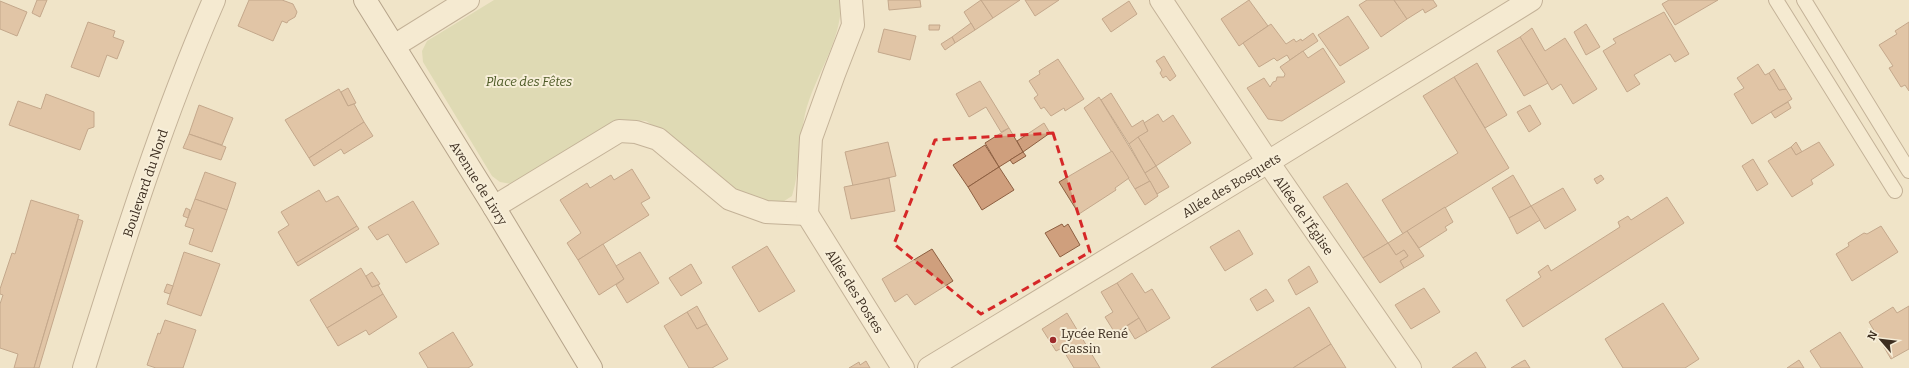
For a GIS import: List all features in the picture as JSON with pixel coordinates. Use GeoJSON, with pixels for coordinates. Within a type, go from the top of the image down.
{"type":"FeatureCollection","features":[{"type":"Feature","properties":{"kind":"street","name":"Boulevard du Nord"},"geometry":{"type":"LineString","coordinates":[[84,368],[132,219],[190,56],[214,0]]}},
{"type":"Feature","properties":{"kind":"street","name":"Avenue de Livry"},"geometry":{"type":"LineString","coordinates":[[365,0],[494,207],[591,368]]}},
{"type":"Feature","properties":{"kind":"street"},"geometry":{"type":"LineString","coordinates":[[394,46],[468,0]]}},
{"type":"Feature","properties":{"kind":"street"},"geometry":{"type":"LineString","coordinates":[[494,207],[619,130],[636,132],[658,139],[730,200],[766,212],[807,214],[812,138],[853,25],[851,0]]}},
{"type":"Feature","properties":{"kind":"street","name":"Allée de l'Église"},"geometry":{"type":"LineString","coordinates":[[1161,0],[1268,162],[1410,368]]}},
{"type":"Feature","properties":{"kind":"street","name":"Allée des Bosquets"},"geometry":{"type":"LineString","coordinates":[[929,368],[1531,0]]}},
{"type":"Feature","properties":{"kind":"street","name":"Allée des Postes"},"geometry":{"type":"LineString","coordinates":[[807,214],[903,368]]}},
{"type":"Feature","properties":{"kind":"lane"},"geometry":{"type":"LineString","coordinates":[[1776,0],[1895,191]]}},
{"type":"Feature","properties":{"kind":"lane"},"geometry":{"type":"LineString","coordinates":[[1804,0],[1909,170]]}},
{"type":"Feature","properties":{"kind":"highlighted area"},"geometry":{"type":"Polygon","coordinates":[[[1053,133],[1090,252],[981,314],[894,244],[935,140],[1053,133]]]}},
{"type":"Feature","properties":{"kind":"green space","name":"Place des Fêtes"},"geometry":{"type":"Polygon","coordinates":[[[494,0],[841,0],[840,15],[833,44],[809,99],[805,114],[797,176],[792,196],[781,203],[772,203],[744,197],[727,185],[694,153],[646,121],[632,120],[616,125],[511,184],[500,182],[492,176],[423,62],[422,51],[427,41],[494,0]]]}},
{"type":"Feature","properties":{"kind":"building"},"geometry":{"type":"Polygon","coordinates":[[[37,0],[47,0],[40,17],[32,13],[37,0]]]}},
{"type":"Feature","properties":{"kind":"building"},"geometry":{"type":"Polygon","coordinates":[[[249,0],[282,0],[293,4],[297,12],[295,17],[287,23],[282,21],[273,41],[238,26],[249,0]]]}},
{"type":"Feature","properties":{"kind":"building"},"geometry":{"type":"Polygon","coordinates":[[[888,0],[920,0],[921,7],[889,10],[888,0]]]}},
{"type":"Feature","properties":{"kind":"building"},"geometry":{"type":"Polygon","coordinates":[[[981,0],[993,18],[975,30],[964,12],[981,0]]]}},
{"type":"Feature","properties":{"kind":"building"},"geometry":{"type":"Polygon","coordinates":[[[981,0],[1020,0],[993,18],[981,0]]]}},
{"type":"Feature","properties":{"kind":"building"},"geometry":{"type":"Polygon","coordinates":[[[1025,0],[1059,0],[1035,16],[1025,0]]]}},
{"type":"Feature","properties":{"kind":"building"},"geometry":{"type":"Polygon","coordinates":[[[1249,0],[1268,26],[1239,46],[1221,19],[1249,0]]]}},
{"type":"Feature","properties":{"kind":"building"},"geometry":{"type":"Polygon","coordinates":[[[1367,0],[1394,0],[1407,19],[1381,37],[1359,5],[1367,0]]]}},
{"type":"Feature","properties":{"kind":"building"},"geometry":{"type":"Polygon","coordinates":[[[1394,0],[1433,0],[1437,6],[1425,13],[1423,9],[1407,19],[1394,0]]]}},
{"type":"Feature","properties":{"kind":"building"},"geometry":{"type":"Polygon","coordinates":[[[1669,0],[1718,0],[1675,25],[1662,4],[1669,0]]]}},
{"type":"Feature","properties":{"kind":"building"},"geometry":{"type":"Polygon","coordinates":[[[0,1],[27,12],[17,36],[0,29],[0,1]]]}},
{"type":"Feature","properties":{"kind":"building"},"geometry":{"type":"Polygon","coordinates":[[[1129,1],[1137,14],[1111,32],[1102,19],[1129,1]]]}},
{"type":"Feature","properties":{"kind":"building"},"geometry":{"type":"Polygon","coordinates":[[[1664,12],[1689,54],[1675,62],[1670,54],[1634,75],[1640,84],[1627,92],[1603,51],[1616,43],[1613,39],[1664,12]]]}},
{"type":"Feature","properties":{"kind":"building"},"geometry":{"type":"Polygon","coordinates":[[[1348,16],[1369,48],[1340,66],[1318,35],[1348,16]]]}},
{"type":"Feature","properties":{"kind":"building"},"geometry":{"type":"Polygon","coordinates":[[[88,22],[115,31],[113,37],[124,41],[117,59],[107,55],[99,77],[71,67],[88,22]]]}},
{"type":"Feature","properties":{"kind":"building"},"geometry":{"type":"Polygon","coordinates":[[[1909,22],[1909,91],[1905,85],[1901,87],[1889,68],[1893,66],[1879,45],[1897,34],[1895,31],[1909,22]]]}},
{"type":"Feature","properties":{"kind":"building"},"geometry":{"type":"Polygon","coordinates":[[[971,23],[975,30],[955,43],[952,37],[971,23]]]}},
{"type":"Feature","properties":{"kind":"building"},"geometry":{"type":"Polygon","coordinates":[[[1271,24],[1286,44],[1294,39],[1296,42],[1301,39],[1302,41],[1313,33],[1318,41],[1290,60],[1287,55],[1277,61],[1274,58],[1259,67],[1243,43],[1271,24]]]}},
{"type":"Feature","properties":{"kind":"building"},"geometry":{"type":"Polygon","coordinates":[[[1586,24],[1600,47],[1586,55],[1574,32],[1586,24]]]}},
{"type":"Feature","properties":{"kind":"building"},"geometry":{"type":"Polygon","coordinates":[[[929,25],[940,25],[939,30],[929,30],[929,25]]]}},
{"type":"Feature","properties":{"kind":"building"},"geometry":{"type":"Polygon","coordinates":[[[1532,28],[1545,51],[1565,38],[1597,89],[1573,104],[1561,84],[1552,90],[1520,37],[1532,28]]]}},
{"type":"Feature","properties":{"kind":"building"},"geometry":{"type":"Polygon","coordinates":[[[884,29],[916,36],[910,60],[878,52],[884,29]]]}},
{"type":"Feature","properties":{"kind":"building"},"geometry":{"type":"Polygon","coordinates":[[[952,37],[955,43],[945,50],[941,44],[952,37]]]}},
{"type":"Feature","properties":{"kind":"building"},"geometry":{"type":"Polygon","coordinates":[[[1520,37],[1548,83],[1524,96],[1497,51],[1520,37]]]}},
{"type":"Feature","properties":{"kind":"building"},"geometry":{"type":"Polygon","coordinates":[[[1323,48],[1345,82],[1282,121],[1268,119],[1247,88],[1264,78],[1270,87],[1273,82],[1276,81],[1277,77],[1284,77],[1285,74],[1280,67],[1303,51],[1308,58],[1323,48]]]}},
{"type":"Feature","properties":{"kind":"building"},"geometry":{"type":"Polygon","coordinates":[[[1164,56],[1176,76],[1170,81],[1166,76],[1163,78],[1160,73],[1162,70],[1156,61],[1164,56]]]}},
{"type":"Feature","properties":{"kind":"building"},"geometry":{"type":"Polygon","coordinates":[[[1058,59],[1084,99],[1065,111],[1064,108],[1051,116],[1044,107],[1041,109],[1034,98],[1038,95],[1029,81],[1040,74],[1039,71],[1058,59]]]}},
{"type":"Feature","properties":{"kind":"building"},"geometry":{"type":"Polygon","coordinates":[[[1477,63],[1507,115],[1485,128],[1454,77],[1477,63]]]}},
{"type":"Feature","properties":{"kind":"building"},"geometry":{"type":"Polygon","coordinates":[[[1758,64],[1765,75],[1769,73],[1779,90],[1786,89],[1792,99],[1752,124],[1734,94],[1744,88],[1737,78],[1758,64]]]}},
{"type":"Feature","properties":{"kind":"building"},"geometry":{"type":"Polygon","coordinates":[[[1774,69],[1786,89],[1779,90],[1769,73],[1774,69]]]}},
{"type":"Feature","properties":{"kind":"building"},"geometry":{"type":"Polygon","coordinates":[[[1454,77],[1509,168],[1403,234],[1382,200],[1458,153],[1423,96],[1454,77]]]}},
{"type":"Feature","properties":{"kind":"building"},"geometry":{"type":"Polygon","coordinates":[[[980,81],[1009,128],[1001,132],[986,107],[969,117],[956,94],[980,81]]]}},
{"type":"Feature","properties":{"kind":"building"},"geometry":{"type":"Polygon","coordinates":[[[348,88],[356,103],[348,106],[341,92],[348,88]]]}},
{"type":"Feature","properties":{"kind":"building"},"geometry":{"type":"Polygon","coordinates":[[[339,89],[348,106],[354,104],[364,122],[309,158],[285,120],[339,89]]]}},
{"type":"Feature","properties":{"kind":"building"},"geometry":{"type":"Polygon","coordinates":[[[1111,93],[1132,127],[1143,120],[1148,131],[1129,144],[1101,100],[1111,93]]]}},
{"type":"Feature","properties":{"kind":"building"},"geometry":{"type":"Polygon","coordinates":[[[46,94],[94,112],[94,127],[88,129],[80,150],[9,125],[18,101],[41,109],[46,94]]]}},
{"type":"Feature","properties":{"kind":"building"},"geometry":{"type":"Polygon","coordinates":[[[1099,97],[1150,181],[1135,189],[1084,108],[1099,97]]]}},
{"type":"Feature","properties":{"kind":"building"},"geometry":{"type":"Polygon","coordinates":[[[1788,102],[1791,108],[1775,118],[1771,112],[1788,102]]]}},
{"type":"Feature","properties":{"kind":"building"},"geometry":{"type":"Polygon","coordinates":[[[199,105],[233,118],[222,145],[189,134],[199,105]]]}},
{"type":"Feature","properties":{"kind":"building"},"geometry":{"type":"Polygon","coordinates":[[[1530,105],[1541,124],[1529,132],[1517,112],[1530,105]]]}},
{"type":"Feature","properties":{"kind":"building"},"geometry":{"type":"Polygon","coordinates":[[[1158,114],[1163,122],[1173,115],[1191,143],[1156,166],[1138,137],[1148,131],[1144,123],[1158,114]]]}},
{"type":"Feature","properties":{"kind":"building"},"geometry":{"type":"Polygon","coordinates":[[[364,122],[373,136],[344,154],[341,149],[314,166],[309,158],[364,122]]]}},
{"type":"Feature","properties":{"kind":"building"},"geometry":{"type":"Polygon","coordinates":[[[1044,123],[1050,133],[1023,152],[1017,141],[1044,123]]]}},
{"type":"Feature","properties":{"kind":"building"},"geometry":{"type":"Polygon","coordinates":[[[1009,128],[1023,152],[999,167],[985,143],[1009,128]]]}},
{"type":"Feature","properties":{"kind":"building"},"geometry":{"type":"Polygon","coordinates":[[[189,134],[226,147],[221,160],[183,148],[189,134]]]}},
{"type":"Feature","properties":{"kind":"building"},"geometry":{"type":"Polygon","coordinates":[[[1138,137],[1156,166],[1145,173],[1129,144],[1138,137]]]}},
{"type":"Feature","properties":{"kind":"building"},"geometry":{"type":"Polygon","coordinates":[[[888,142],[896,176],[853,186],[845,152],[888,142]]]}},
{"type":"Feature","properties":{"kind":"building"},"geometry":{"type":"Polygon","coordinates":[[[1796,142],[1802,152],[1796,155],[1791,147],[1796,142]]]}},
{"type":"Feature","properties":{"kind":"building"},"geometry":{"type":"Polygon","coordinates":[[[1819,142],[1834,165],[1811,180],[1813,184],[1792,197],[1768,161],[1791,147],[1796,155],[1819,142]]]}},
{"type":"Feature","properties":{"kind":"building"},"geometry":{"type":"Polygon","coordinates":[[[985,145],[999,167],[968,187],[953,165],[985,145]]]}},
{"type":"Feature","properties":{"kind":"building"},"geometry":{"type":"Polygon","coordinates":[[[1112,151],[1129,178],[1115,188],[1116,190],[1079,214],[1059,182],[1112,151]]]}},
{"type":"Feature","properties":{"kind":"building"},"geometry":{"type":"Polygon","coordinates":[[[1023,152],[1026,156],[1013,164],[1010,160],[1023,152]]]}},
{"type":"Feature","properties":{"kind":"building"},"geometry":{"type":"Polygon","coordinates":[[[1753,159],[1768,184],[1757,191],[1742,166],[1753,159]]]}},
{"type":"Feature","properties":{"kind":"building"},"geometry":{"type":"Polygon","coordinates":[[[1156,166],[1169,187],[1157,194],[1145,173],[1156,166]]]}},
{"type":"Feature","properties":{"kind":"building"},"geometry":{"type":"Polygon","coordinates":[[[999,167],[1014,190],[982,210],[968,187],[999,167]]]}},
{"type":"Feature","properties":{"kind":"building"},"geometry":{"type":"Polygon","coordinates":[[[632,169],[650,198],[641,203],[649,215],[578,260],[567,243],[581,233],[560,200],[587,183],[590,188],[611,175],[614,180],[632,169]]]}},
{"type":"Feature","properties":{"kind":"building"},"geometry":{"type":"Polygon","coordinates":[[[205,172],[236,183],[227,210],[195,199],[205,172]]]}},
{"type":"Feature","properties":{"kind":"building"},"geometry":{"type":"Polygon","coordinates":[[[1513,175],[1531,206],[1509,218],[1492,188],[1513,175]]]}},
{"type":"Feature","properties":{"kind":"building"},"geometry":{"type":"Polygon","coordinates":[[[1601,175],[1604,179],[1597,184],[1594,179],[1601,175]]]}},
{"type":"Feature","properties":{"kind":"building"},"geometry":{"type":"Polygon","coordinates":[[[889,178],[895,211],[851,219],[844,187],[889,178]]]}},
{"type":"Feature","properties":{"kind":"building"},"geometry":{"type":"Polygon","coordinates":[[[1150,181],[1158,196],[1145,205],[1135,189],[1150,181]]]}},
{"type":"Feature","properties":{"kind":"building"},"geometry":{"type":"Polygon","coordinates":[[[1347,183],[1388,243],[1363,258],[1323,197],[1347,183]]]}},
{"type":"Feature","properties":{"kind":"building"},"geometry":{"type":"Polygon","coordinates":[[[1563,188],[1576,210],[1545,229],[1531,206],[1563,188]]]}},
{"type":"Feature","properties":{"kind":"building"},"geometry":{"type":"Polygon","coordinates":[[[319,190],[326,202],[338,196],[357,226],[296,263],[278,232],[289,225],[281,212],[319,190]]]}},
{"type":"Feature","properties":{"kind":"building"},"geometry":{"type":"Polygon","coordinates":[[[1667,197],[1684,223],[1523,327],[1506,300],[1541,277],[1538,272],[1548,265],[1551,271],[1620,227],[1618,222],[1628,216],[1631,220],[1667,197]]]}},
{"type":"Feature","properties":{"kind":"building"},"geometry":{"type":"Polygon","coordinates":[[[195,199],[227,210],[212,252],[189,244],[194,229],[185,226],[195,199]]]}},
{"type":"Feature","properties":{"kind":"building"},"geometry":{"type":"Polygon","coordinates":[[[31,200],[79,215],[34,368],[14,368],[18,354],[0,348],[0,304],[3,295],[0,294],[0,289],[12,253],[15,254],[31,200]]]}},
{"type":"Feature","properties":{"kind":"building"},"geometry":{"type":"Polygon","coordinates":[[[413,201],[439,244],[406,263],[388,234],[377,240],[368,227],[413,201]]]}},
{"type":"Feature","properties":{"kind":"building"},"geometry":{"type":"Polygon","coordinates":[[[1531,206],[1540,220],[1517,234],[1509,218],[1531,206]]]}},
{"type":"Feature","properties":{"kind":"building"},"geometry":{"type":"Polygon","coordinates":[[[1445,207],[1453,222],[1445,227],[1447,230],[1419,248],[1407,231],[1445,207]]]}},
{"type":"Feature","properties":{"kind":"building"},"geometry":{"type":"Polygon","coordinates":[[[186,208],[190,210],[188,218],[183,216],[186,208]]]}},
{"type":"Feature","properties":{"kind":"building"},"geometry":{"type":"Polygon","coordinates":[[[78,219],[83,221],[39,368],[34,368],[78,219]]]}},
{"type":"Feature","properties":{"kind":"building"},"geometry":{"type":"Polygon","coordinates":[[[1062,224],[1064,227],[1068,224],[1080,245],[1060,257],[1045,233],[1062,224]]]}},
{"type":"Feature","properties":{"kind":"building"},"geometry":{"type":"Polygon","coordinates":[[[357,226],[359,229],[298,266],[296,263],[357,226]]]}},
{"type":"Feature","properties":{"kind":"building"},"geometry":{"type":"Polygon","coordinates":[[[1881,226],[1898,252],[1852,281],[1836,254],[1849,246],[1848,243],[1864,233],[1867,234],[1881,226]]]}},
{"type":"Feature","properties":{"kind":"building"},"geometry":{"type":"Polygon","coordinates":[[[1239,230],[1253,254],[1225,271],[1210,247],[1239,230]]]}},
{"type":"Feature","properties":{"kind":"building"},"geometry":{"type":"Polygon","coordinates":[[[1407,231],[1424,256],[1404,268],[1400,261],[1408,256],[1404,250],[1396,255],[1388,243],[1407,231]]]}},
{"type":"Feature","properties":{"kind":"building"},"geometry":{"type":"Polygon","coordinates":[[[1388,243],[1396,255],[1404,250],[1408,256],[1400,261],[1404,268],[1380,283],[1363,258],[1388,243]]]}},
{"type":"Feature","properties":{"kind":"building"},"geometry":{"type":"Polygon","coordinates":[[[603,244],[624,279],[599,295],[578,260],[603,244]]]}},
{"type":"Feature","properties":{"kind":"building"},"geometry":{"type":"Polygon","coordinates":[[[767,246],[795,291],[759,312],[732,267],[767,246]]]}},
{"type":"Feature","properties":{"kind":"building"},"geometry":{"type":"Polygon","coordinates":[[[932,249],[953,281],[915,305],[907,294],[895,302],[882,279],[932,249]]]}},
{"type":"Feature","properties":{"kind":"building"},"geometry":{"type":"Polygon","coordinates":[[[184,252],[220,264],[201,316],[167,304],[184,252]]]}},
{"type":"Feature","properties":{"kind":"building"},"geometry":{"type":"Polygon","coordinates":[[[640,252],[659,283],[627,303],[616,285],[624,279],[616,266],[640,252]]]}},
{"type":"Feature","properties":{"kind":"building"},"geometry":{"type":"Polygon","coordinates":[[[691,264],[702,283],[681,296],[669,278],[691,264]]]}},
{"type":"Feature","properties":{"kind":"building"},"geometry":{"type":"Polygon","coordinates":[[[1309,266],[1318,282],[1296,295],[1288,280],[1309,266]]]}},
{"type":"Feature","properties":{"kind":"building"},"geometry":{"type":"Polygon","coordinates":[[[361,268],[372,287],[378,285],[383,294],[327,328],[310,300],[361,268]]]}},
{"type":"Feature","properties":{"kind":"building"},"geometry":{"type":"Polygon","coordinates":[[[372,272],[380,284],[372,287],[366,276],[372,272]]]}},
{"type":"Feature","properties":{"kind":"building"},"geometry":{"type":"Polygon","coordinates":[[[1132,273],[1145,293],[1152,289],[1170,318],[1147,332],[1117,283],[1132,273]]]}},
{"type":"Feature","properties":{"kind":"building"},"geometry":{"type":"Polygon","coordinates":[[[1117,283],[1139,318],[1115,333],[1105,317],[1113,312],[1101,292],[1117,283]]]}},
{"type":"Feature","properties":{"kind":"building"},"geometry":{"type":"Polygon","coordinates":[[[167,284],[173,286],[170,294],[164,292],[167,284]]]}},
{"type":"Feature","properties":{"kind":"building"},"geometry":{"type":"Polygon","coordinates":[[[1424,288],[1440,312],[1411,329],[1395,305],[1424,288]]]}},
{"type":"Feature","properties":{"kind":"building"},"geometry":{"type":"Polygon","coordinates":[[[1266,289],[1274,301],[1257,311],[1250,299],[1266,289]]]}},
{"type":"Feature","properties":{"kind":"building"},"geometry":{"type":"Polygon","coordinates":[[[383,294],[397,317],[369,335],[366,330],[338,346],[327,328],[383,294]]]}},
{"type":"Feature","properties":{"kind":"building"},"geometry":{"type":"Polygon","coordinates":[[[1663,303],[1699,359],[1685,368],[1623,368],[1605,339],[1663,303]]]}},
{"type":"Feature","properties":{"kind":"building"},"geometry":{"type":"Polygon","coordinates":[[[697,306],[707,324],[697,329],[687,312],[697,306]]]}},
{"type":"Feature","properties":{"kind":"building"},"geometry":{"type":"Polygon","coordinates":[[[1909,306],[1909,349],[1891,359],[1869,322],[1893,307],[1897,313],[1909,306]]]}},
{"type":"Feature","properties":{"kind":"building"},"geometry":{"type":"Polygon","coordinates":[[[1309,307],[1331,344],[1293,368],[1211,368],[1309,307]]]}},
{"type":"Feature","properties":{"kind":"building"},"geometry":{"type":"Polygon","coordinates":[[[687,312],[697,329],[707,324],[728,359],[712,368],[689,368],[664,326],[687,312]]]}},
{"type":"Feature","properties":{"kind":"building"},"geometry":{"type":"Polygon","coordinates":[[[1067,313],[1100,368],[1074,368],[1062,348],[1056,351],[1042,329],[1067,313]]]}},
{"type":"Feature","properties":{"kind":"building"},"geometry":{"type":"Polygon","coordinates":[[[1139,318],[1147,332],[1135,339],[1127,326],[1139,318]]]}},
{"type":"Feature","properties":{"kind":"building"},"geometry":{"type":"Polygon","coordinates":[[[165,320],[196,330],[183,368],[156,368],[147,365],[158,333],[160,334],[165,320]]]}},
{"type":"Feature","properties":{"kind":"building"},"geometry":{"type":"Polygon","coordinates":[[[453,332],[473,365],[468,368],[428,368],[419,353],[453,332]]]}},
{"type":"Feature","properties":{"kind":"building"},"geometry":{"type":"Polygon","coordinates":[[[1840,332],[1863,368],[1821,368],[1810,351],[1840,332]]]}},
{"type":"Feature","properties":{"kind":"building"},"geometry":{"type":"Polygon","coordinates":[[[1331,344],[1346,368],[1293,368],[1331,344]]]}},
{"type":"Feature","properties":{"kind":"building"},"geometry":{"type":"Polygon","coordinates":[[[1476,352],[1486,368],[1452,368],[1476,352]]]}},
{"type":"Feature","properties":{"kind":"building"},"geometry":{"type":"Polygon","coordinates":[[[1525,360],[1530,368],[1511,368],[1521,362],[1525,360]]]}},
{"type":"Feature","properties":{"kind":"building"},"geometry":{"type":"Polygon","coordinates":[[[1799,360],[1804,368],[1787,368],[1799,360]]]}},
{"type":"Feature","properties":{"kind":"building"},"geometry":{"type":"Polygon","coordinates":[[[866,361],[870,368],[849,368],[859,362],[860,365],[866,361]]]}},
{"type":"Feature","properties":{"kind":"place","name":"Lycée René Cassin"},"geometry":{"type":"Point","coordinates":[1053,340]}}]}
